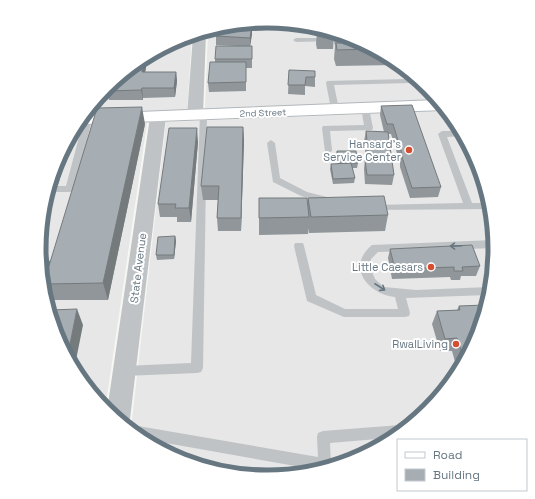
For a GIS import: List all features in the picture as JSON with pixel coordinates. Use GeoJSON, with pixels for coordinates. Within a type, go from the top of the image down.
{"type":"FeatureCollection","features":[{"type":"Feature","properties":{"kind":"street"},"geometry":{"type":"LineString","coordinates":[[199,115],[200,39]]}},
{"type":"Feature","properties":{"kind":"street","name":"2nd Street"},"geometry":{"type":"LineString","coordinates":[[89,119],[436,105]]}},
{"type":"Feature","properties":{"kind":"street","name":"State Avenue"},"geometry":{"type":"LineString","coordinates":[[119,414],[158,117]]}},
{"type":"Feature","properties":{"kind":"lane"},"geometry":{"type":"LineString","coordinates":[[296,40],[334,40]]}},
{"type":"Feature","properties":{"kind":"lane"},"geometry":{"type":"LineString","coordinates":[[335,110],[330,83],[407,81]]}},
{"type":"Feature","properties":{"kind":"lane"},"geometry":{"type":"LineString","coordinates":[[328,150],[326,128],[369,128],[365,108]]}},
{"type":"Feature","properties":{"kind":"lane"},"geometry":{"type":"LineString","coordinates":[[124,371],[197,368],[199,115]]}},
{"type":"Feature","properties":{"kind":"lane"},"geometry":{"type":"LineString","coordinates":[[55,189],[70,189],[86,122]]}},
{"type":"Feature","properties":{"kind":"lane"},"geometry":{"type":"LineString","coordinates":[[456,134],[442,134],[469,206]]}},
{"type":"Feature","properties":{"kind":"lane"},"geometry":{"type":"LineString","coordinates":[[271,142],[276,180],[304,194],[341,203]]}},
{"type":"Feature","properties":{"kind":"lane"},"geometry":{"type":"LineString","coordinates":[[363,208],[485,206]]}},
{"type":"Feature","properties":{"kind":"lane"},"geometry":{"type":"LineString","coordinates":[[485,291],[399,294],[381,290],[368,278],[364,267],[367,255],[376,248],[489,244]]}},
{"type":"Feature","properties":{"kind":"lane"},"geometry":{"type":"LineString","coordinates":[[299,246],[310,298],[344,313],[405,313],[399,294]]}},
{"type":"Feature","properties":{"kind":"lane"},"geometry":{"type":"LineString","coordinates":[[325,463],[322,437],[394,431]]}},
{"type":"Feature","properties":{"kind":"lane"},"geometry":{"type":"LineString","coordinates":[[143,433],[319,465]]}},
{"type":"Feature","properties":{"kind":"shaded area"},"geometry":{"type":"Polygon","coordinates":[[[253,28],[282,28],[311,32],[352,45],[391,65],[414,83],[431,100],[205,109],[208,37],[224,32],[253,28]]]}},
{"type":"Feature","properties":{"kind":"shaded area"},"geometry":{"type":"Polygon","coordinates":[[[192,42],[187,110],[94,113],[101,103],[121,83],[144,65],[192,42]]]}},
{"type":"Feature","properties":{"kind":"shaded area"},"geometry":{"type":"Polygon","coordinates":[[[440,111],[452,126],[460,141],[485,206],[489,235],[489,264],[485,293],[472,334],[452,373],[434,396],[414,416],[391,434],[352,454],[311,467],[282,471],[253,471],[224,467],[183,454],[144,434],[131,424],[166,122],[440,111]]]}},
{"type":"Feature","properties":{"kind":"shaded area"},"geometry":{"type":"Polygon","coordinates":[[[147,123],[106,401],[83,373],[63,334],[50,293],[46,264],[46,235],[50,206],[63,165],[84,125],[147,123]]]}},
{"type":"Feature","properties":{"kind":"building"},"geometry":{"type":"Polygon","coordinates":[[[252,28],[250,38],[216,36],[216,34],[224,32],[252,28]]]}},
{"type":"Feature","properties":{"kind":"building"},"geometry":{"type":"Polygon","coordinates":[[[340,41],[361,49],[337,50],[336,43],[341,43],[340,41]]]}},
{"type":"Feature","properties":{"kind":"building"},"geometry":{"type":"Polygon","coordinates":[[[216,46],[252,46],[252,59],[215,59],[216,46]]]}},
{"type":"Feature","properties":{"kind":"building"},"geometry":{"type":"Polygon","coordinates":[[[210,62],[246,62],[246,82],[208,83],[210,62]]]}},
{"type":"Feature","properties":{"kind":"building"},"geometry":{"type":"Polygon","coordinates":[[[143,66],[142,72],[176,72],[174,88],[142,88],[141,90],[113,91],[143,66]]]}},
{"type":"Feature","properties":{"kind":"building"},"geometry":{"type":"Polygon","coordinates":[[[289,70],[315,71],[315,77],[306,77],[305,85],[288,85],[289,70]]]}},
{"type":"Feature","properties":{"kind":"building"},"geometry":{"type":"Polygon","coordinates":[[[412,105],[441,187],[412,188],[393,124],[387,124],[381,106],[412,105]]]}},
{"type":"Feature","properties":{"kind":"building"},"geometry":{"type":"Polygon","coordinates":[[[142,107],[103,283],[49,284],[47,272],[97,108],[142,107]]]}},
{"type":"Feature","properties":{"kind":"building"},"geometry":{"type":"Polygon","coordinates":[[[207,127],[243,127],[241,218],[217,218],[219,186],[201,186],[207,127]]]}},
{"type":"Feature","properties":{"kind":"building"},"geometry":{"type":"Polygon","coordinates":[[[169,128],[197,128],[189,208],[175,208],[176,204],[158,204],[169,128]]]}},
{"type":"Feature","properties":{"kind":"building"},"geometry":{"type":"Polygon","coordinates":[[[366,131],[388,132],[394,175],[367,175],[365,160],[369,160],[366,131]]]}},
{"type":"Feature","properties":{"kind":"building"},"geometry":{"type":"Polygon","coordinates":[[[337,151],[356,151],[358,163],[338,163],[337,151]]]}},
{"type":"Feature","properties":{"kind":"building"},"geometry":{"type":"Polygon","coordinates":[[[351,163],[355,178],[333,179],[331,164],[351,163]]]}},
{"type":"Feature","properties":{"kind":"building"},"geometry":{"type":"Polygon","coordinates":[[[384,196],[388,215],[311,217],[308,198],[384,196]]]}},
{"type":"Feature","properties":{"kind":"building"},"geometry":{"type":"Polygon","coordinates":[[[259,198],[307,198],[309,217],[259,218],[259,198]]]}},
{"type":"Feature","properties":{"kind":"building"},"geometry":{"type":"Polygon","coordinates":[[[175,236],[174,255],[156,255],[158,237],[175,236]]]}},
{"type":"Feature","properties":{"kind":"building"},"geometry":{"type":"Polygon","coordinates":[[[472,245],[480,266],[462,267],[463,271],[454,271],[454,267],[395,269],[390,249],[472,245]]]}},
{"type":"Feature","properties":{"kind":"building"},"geometry":{"type":"Polygon","coordinates":[[[482,305],[472,334],[462,354],[457,338],[445,339],[437,311],[460,310],[459,306],[482,305]]]}},
{"type":"Feature","properties":{"kind":"building"},"geometry":{"type":"Polygon","coordinates":[[[77,309],[69,348],[58,321],[55,310],[77,309]]]}},
{"type":"Feature","properties":{"kind":"place","name":"Hansard's Service Center"},"geometry":{"type":"Point","coordinates":[409,150]}},
{"type":"Feature","properties":{"kind":"place","name":"Little Caesars"},"geometry":{"type":"Point","coordinates":[431,267]}},
{"type":"Feature","properties":{"kind":"place","name":"RwalLiving"},"geometry":{"type":"Point","coordinates":[456,344]}}]}
